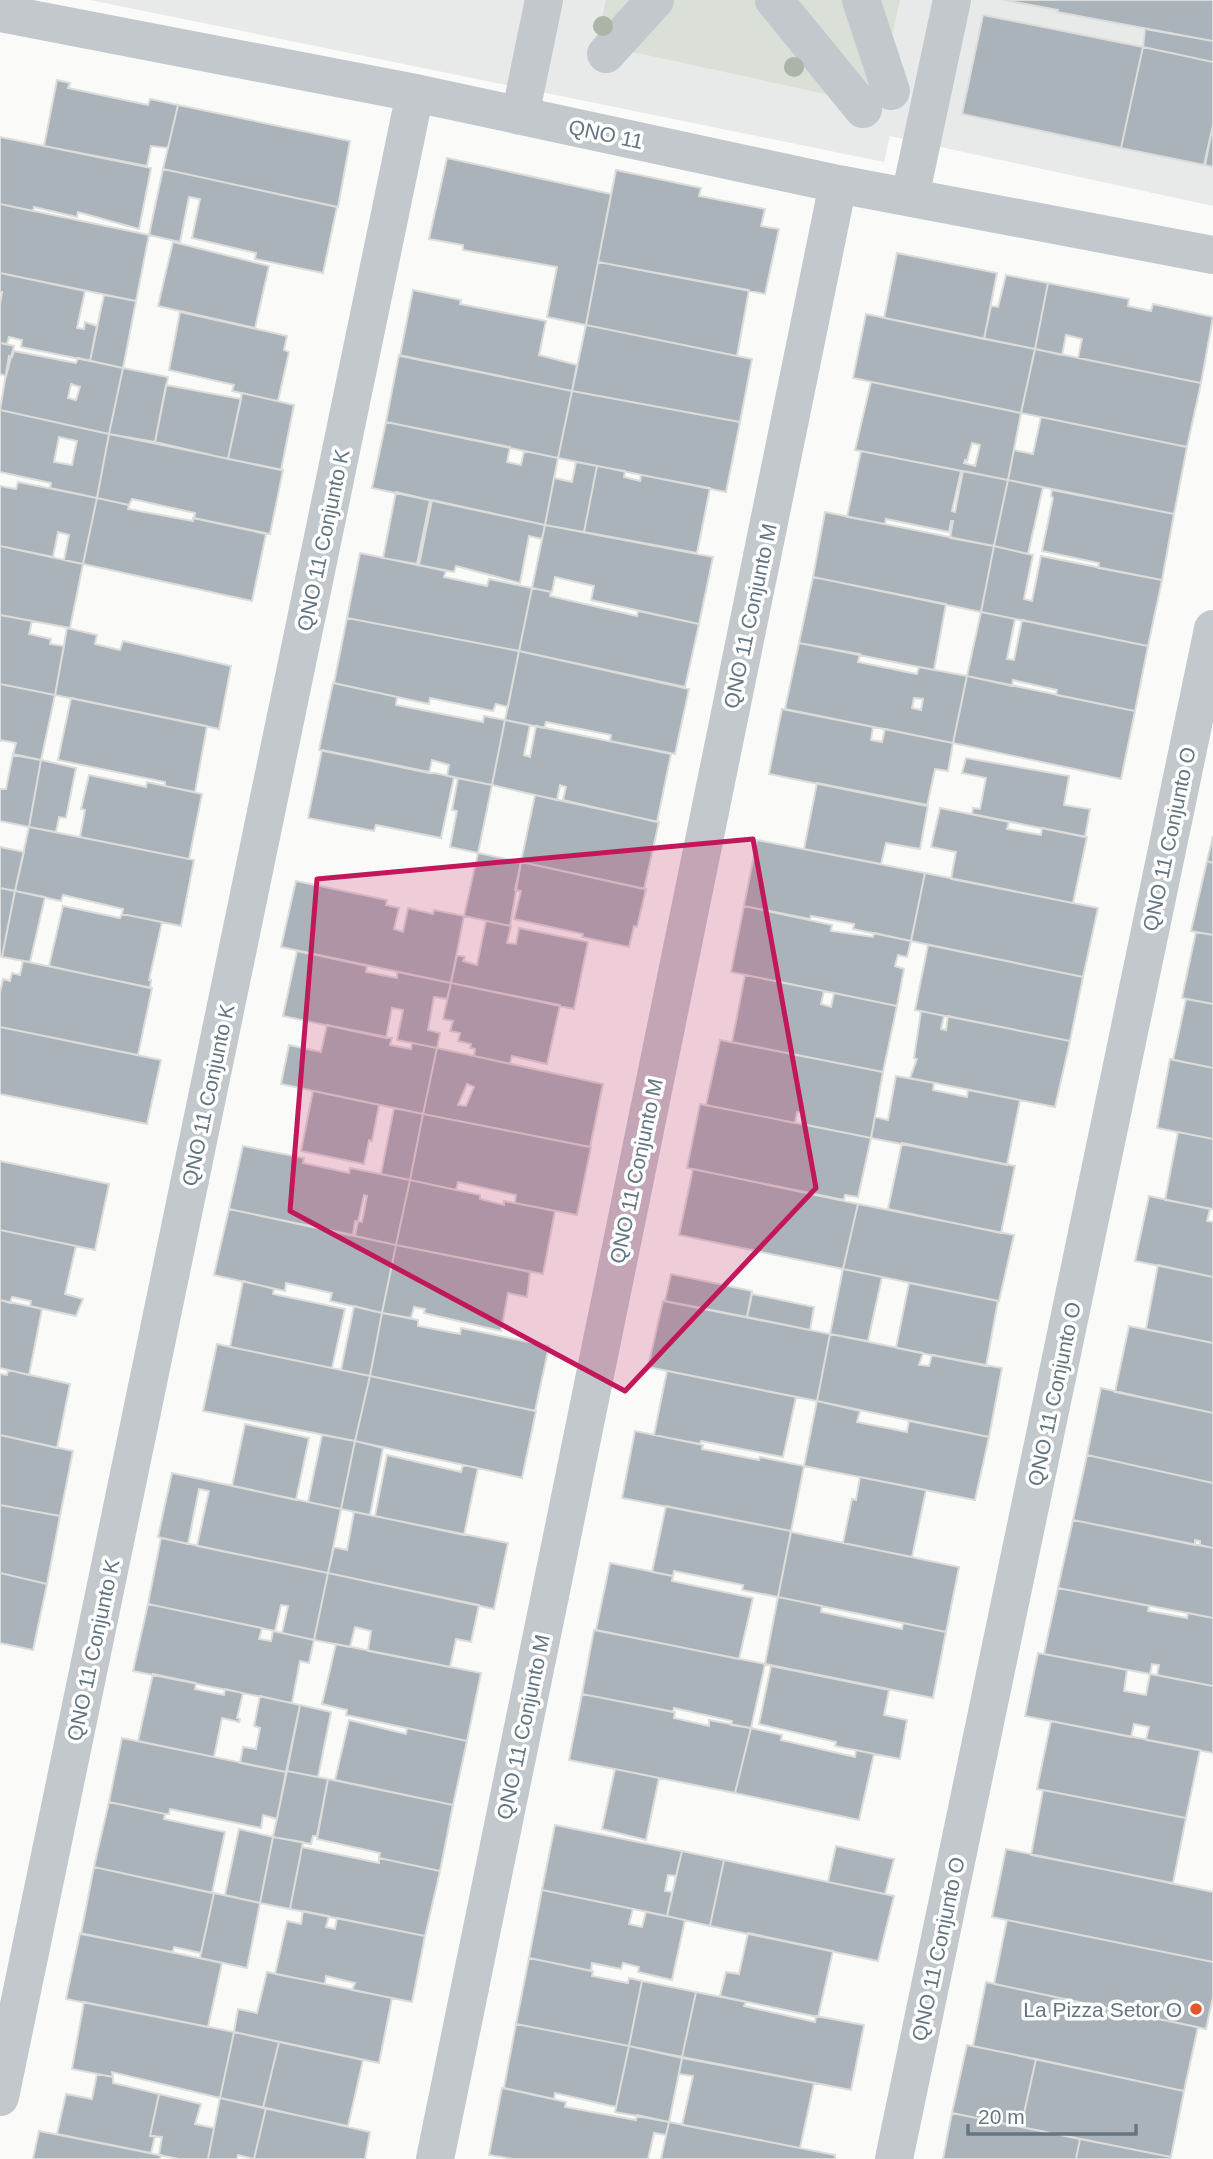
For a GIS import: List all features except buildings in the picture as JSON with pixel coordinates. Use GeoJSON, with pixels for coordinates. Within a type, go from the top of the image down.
{"type":"FeatureCollection","features":[{"type":"Feature","properties":{"kind":"street"},"geometry":{"type":"LineString","coordinates":[[520,116],[544,0]]}},
{"type":"Feature","properties":{"kind":"street"},"geometry":{"type":"LineString","coordinates":[[606,54],[655,0]]}},
{"type":"Feature","properties":{"kind":"street"},"geometry":{"type":"LineString","coordinates":[[774,0],[877,100],[862,0]]}},
{"type":"Feature","properties":{"kind":"street"},"geometry":{"type":"LineString","coordinates":[[910,197],[952,0]]}},
{"type":"Feature","properties":{"kind":"street","name":"QNO 11"},"geometry":{"type":"LineString","coordinates":[[0,13],[415,93],[838,184],[1213,255]]}},
{"type":"Feature","properties":{"kind":"street","name":"QNO 11 Conjunto K"},"geometry":{"type":"LineString","coordinates":[[0,2097],[415,93]]}},
{"type":"Feature","properties":{"kind":"street","name":"QNO 11 Conjunto M"},"geometry":{"type":"LineString","coordinates":[[435,2159],[838,184]]}},
{"type":"Feature","properties":{"kind":"street","name":"QNO 11 Conjunto O"},"geometry":{"type":"LineString","coordinates":[[894,2159],[1213,629]]}},
{"type":"Feature","properties":{"kind":"highlighted area"},"geometry":{"type":"Polygon","coordinates":[[[753,839],[816,1188],[625,1391],[290,1211],[317,879],[753,839]]]}},
{"type":"Feature","properties":{"kind":"shaded area"},"geometry":{"type":"Polygon","coordinates":[[[90,0],[1213,0],[1213,206],[890,136],[884,162],[90,0]]]}},
{"type":"Feature","properties":{"kind":"shaded area"},"geometry":{"type":"Polygon","coordinates":[[[606,0],[900,0],[876,105],[596,44],[606,0]]]}},
{"type":"Feature","properties":{"kind":"place","name":"La Pizza Setor O"},"geometry":{"type":"Point","coordinates":[1196,2009]}}]}
